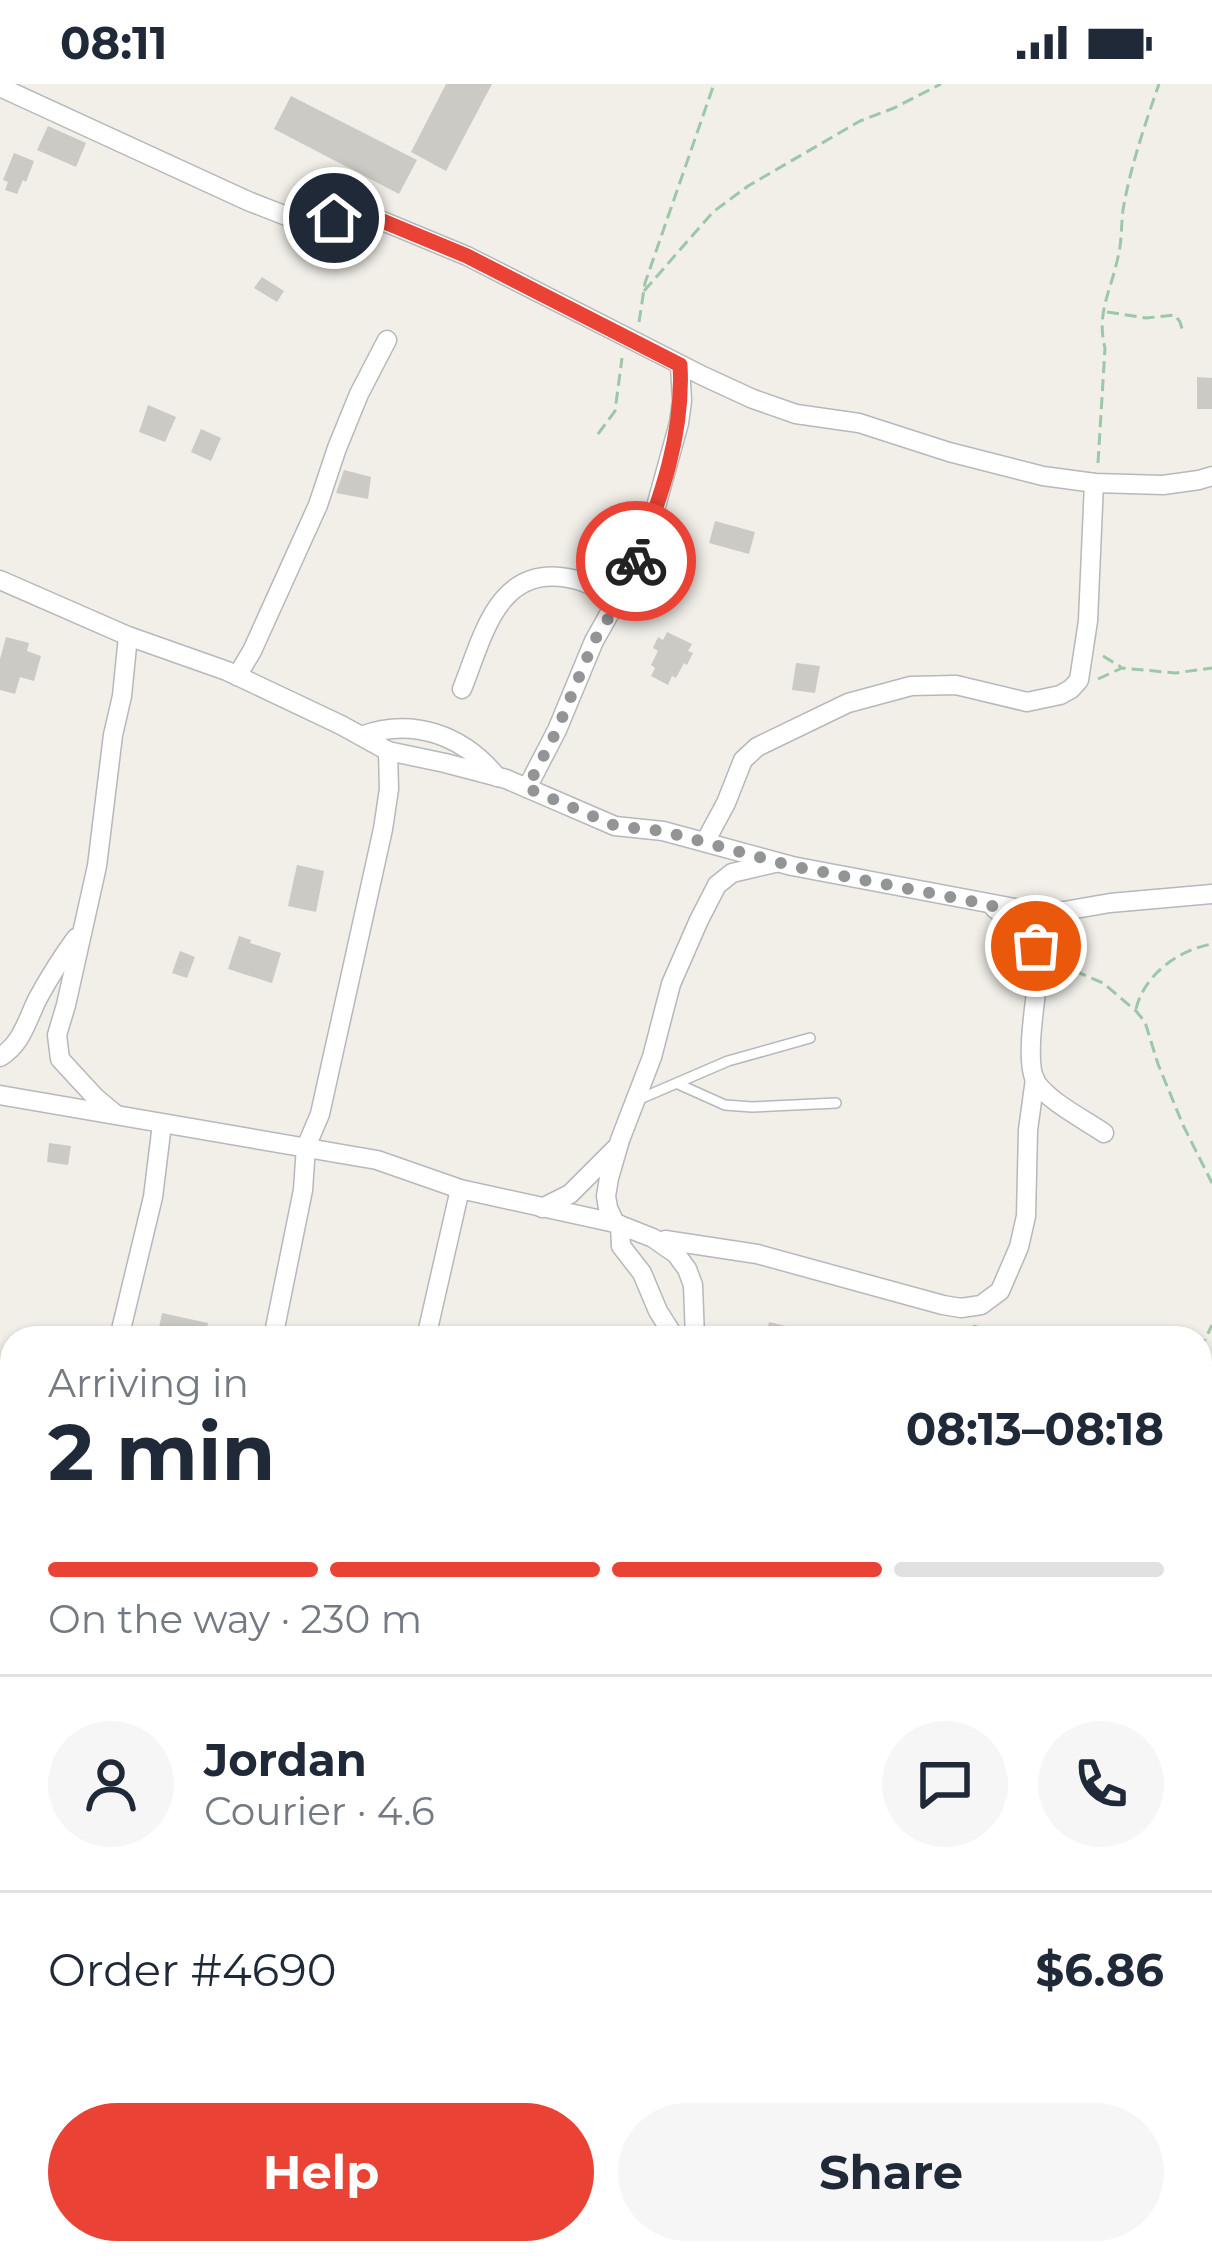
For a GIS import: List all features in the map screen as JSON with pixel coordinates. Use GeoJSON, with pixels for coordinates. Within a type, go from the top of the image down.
{"type":"FeatureCollection","features":[{"type":"Feature","properties":{"kind":"street"},"geometry":{"type":"LineString","coordinates":[[0,87],[289,217],[380,220],[467,256],[680,365],[796,414],[859,423],[1043,476],[1163,485],[1212,476]]}},
{"type":"Feature","properties":{"kind":"street"},"geometry":{"type":"LineString","coordinates":[[237,676],[318,505],[359,394],[388,340]]}},
{"type":"Feature","properties":{"kind":"street"},"geometry":{"type":"LineString","coordinates":[[527,788],[594,641],[614,609],[662,490],[679,423],[680,365]]}},
{"type":"Feature","properties":{"kind":"street"},"geometry":{"type":"LineString","coordinates":[[705,842],[743,760],[757,747],[848,704],[910,686],[956,685],[1027,702],[1060,695],[1079,680],[1088,621],[1094,483]]}},
{"type":"Feature","properties":{"kind":"street"},"geometry":{"type":"LineString","coordinates":[[462,689],[490,621],[513,587],[541,575],[583,580],[600,589],[614,609]]}},
{"type":"Feature","properties":{"kind":"street"},"geometry":{"type":"LineString","coordinates":[[0,580],[128,636],[237,676],[388,751],[497,777],[616,826],[663,831],[780,862],[1036,912],[1212,893]]}},
{"type":"Feature","properties":{"kind":"street"},"geometry":{"type":"LineString","coordinates":[[114,1113],[60,1059],[57,1035],[97,866],[128,636]]}},
{"type":"Feature","properties":{"kind":"street"},"geometry":{"type":"LineString","coordinates":[[361,736],[381,729],[423,729],[468,748],[497,777]]}},
{"type":"Feature","properties":{"kind":"street"},"geometry":{"type":"LineString","coordinates":[[275,1326],[303,1190],[306,1148],[320,1114],[371,890],[389,789],[388,751]]}},
{"type":"Feature","properties":{"kind":"street"},"geometry":{"type":"LineString","coordinates":[[676,1326],[658,1311],[642,1273],[621,1246],[606,1196],[671,984],[711,894],[732,873],[780,862]]}},
{"type":"Feature","properties":{"kind":"street"},"geometry":{"type":"LineString","coordinates":[[991,905],[1036,946],[1040,960],[1031,1051],[1031,1072],[1037,1085],[1104,1133]]}},
{"type":"Feature","properties":{"kind":"street"},"geometry":{"type":"LineString","coordinates":[[0,1057],[21,1036],[39,995],[83,929]]}},
{"type":"Feature","properties":{"kind":"street"},"geometry":{"type":"LineString","coordinates":[[0,1095],[377,1160],[460,1189],[618,1224],[653,1238],[757,1255],[961,1308],[981,1305],[1000,1291],[1019,1246],[1026,1216],[1028,1130],[1035,1079]]}},
{"type":"Feature","properties":{"kind":"street"},"geometry":{"type":"LineString","coordinates":[[121,1326],[153,1197],[162,1124]]}},
{"type":"Feature","properties":{"kind":"street"},"geometry":{"type":"LineString","coordinates":[[542,1208],[570,1194],[619,1144]]}},
{"type":"Feature","properties":{"kind":"street"},"geometry":{"type":"LineString","coordinates":[[429,1326],[460,1189]]}},
{"type":"Feature","properties":{"kind":"street"},"geometry":{"type":"LineString","coordinates":[[653,1238],[676,1254],[687,1269],[696,1308],[692,1326]]}},
{"type":"Feature","properties":{"kind":"lane"},"geometry":{"type":"LineString","coordinates":[[635,1101],[728,1061],[810,1038]]}},
{"type":"Feature","properties":{"kind":"lane"},"geometry":{"type":"LineString","coordinates":[[677,1084],[725,1105],[836,1103]]}},
{"type":"Feature","properties":{"kind":"path"},"geometry":{"type":"LineString","coordinates":[[598,434],[615,410],[620,366],[714,84]]}},
{"type":"Feature","properties":{"kind":"path"},"geometry":{"type":"LineString","coordinates":[[644,291],[713,212],[748,186],[860,121],[941,84]]}},
{"type":"Feature","properties":{"kind":"path"},"geometry":{"type":"LineString","coordinates":[[1094,483],[1105,348],[1100,331],[1103,311],[1119,256],[1124,210],[1142,134],[1159,84]]}},
{"type":"Feature","properties":{"kind":"path"},"geometry":{"type":"LineString","coordinates":[[1103,311],[1146,318],[1175,315],[1183,332]]}},
{"type":"Feature","properties":{"kind":"path"},"geometry":{"type":"LineString","coordinates":[[1084,646],[1123,668],[1159,673],[1212,668]]}},
{"type":"Feature","properties":{"kind":"path"},"geometry":{"type":"LineString","coordinates":[[1075,683],[1101,679],[1123,668]]}},
{"type":"Feature","properties":{"kind":"path"},"geometry":{"type":"LineString","coordinates":[[1136,1011],[1149,980],[1189,951],[1212,944]]}},
{"type":"Feature","properties":{"kind":"path"},"geometry":{"type":"LineString","coordinates":[[1060,961],[1102,983],[1136,1011],[1152,1038],[1183,1125],[1212,1183]]}},
{"type":"Feature","properties":{"kind":"building"},"geometry":{"type":"Polygon","coordinates":[[[446,84],[492,84],[446,171],[411,152],[446,84]]]}},
{"type":"Feature","properties":{"kind":"building"},"geometry":{"type":"Polygon","coordinates":[[[291,96],[417,160],[399,194],[274,129],[291,96]]]}},
{"type":"Feature","properties":{"kind":"building"},"geometry":{"type":"Polygon","coordinates":[[[48,126],[86,143],[76,167],[37,150],[48,126]]]}},
{"type":"Feature","properties":{"kind":"building"},"geometry":{"type":"Polygon","coordinates":[[[14,153],[34,161],[17,194],[5,190],[8,182],[3,180],[14,153]]]}},
{"type":"Feature","properties":{"kind":"building"},"geometry":{"type":"Polygon","coordinates":[[[262,277],[284,291],[277,302],[254,288],[262,277]]]}},
{"type":"Feature","properties":{"kind":"building"},"geometry":{"type":"Polygon","coordinates":[[[1197,377],[1212,378],[1212,409],[1197,409],[1197,377]]]}},
{"type":"Feature","properties":{"kind":"building"},"geometry":{"type":"Polygon","coordinates":[[[148,405],[176,417],[165,442],[139,432],[148,405]]]}},
{"type":"Feature","properties":{"kind":"building"},"geometry":{"type":"Polygon","coordinates":[[[201,429],[221,438],[211,461],[191,452],[201,429]]]}},
{"type":"Feature","properties":{"kind":"building"},"geometry":{"type":"Polygon","coordinates":[[[344,470],[371,477],[368,499],[336,493],[344,470]]]}},
{"type":"Feature","properties":{"kind":"building"},"geometry":{"type":"Polygon","coordinates":[[[715,521],[755,532],[749,554],[709,543],[715,521]]]}},
{"type":"Feature","properties":{"kind":"building"},"geometry":{"type":"Polygon","coordinates":[[[667,632],[692,644],[688,651],[693,653],[668,685],[651,676],[658,651],[653,648],[667,632]]]}},
{"type":"Feature","properties":{"kind":"building"},"geometry":{"type":"Polygon","coordinates":[[[6,637],[29,643],[27,651],[41,656],[34,681],[20,677],[15,694],[0,690],[6,637]]]}},
{"type":"Feature","properties":{"kind":"building"},"geometry":{"type":"Polygon","coordinates":[[[796,663],[820,666],[815,693],[792,690],[796,663]]]}},
{"type":"Feature","properties":{"kind":"building"},"geometry":{"type":"Polygon","coordinates":[[[297,865],[324,871],[316,912],[288,906],[297,865]]]}},
{"type":"Feature","properties":{"kind":"building"},"geometry":{"type":"Polygon","coordinates":[[[239,936],[281,953],[272,983],[228,969],[239,936]]]}},
{"type":"Feature","properties":{"kind":"building"},"geometry":{"type":"Polygon","coordinates":[[[180,951],[195,957],[187,978],[172,973],[180,951]]]}},
{"type":"Feature","properties":{"kind":"building"},"geometry":{"type":"Polygon","coordinates":[[[49,1143],[71,1146],[68,1165],[47,1162],[49,1143]]]}},
{"type":"Feature","properties":{"kind":"building"},"geometry":{"type":"Polygon","coordinates":[[[162,1313],[208,1323],[207,1326],[159,1326],[162,1313]]]}},
{"type":"Feature","properties":{"kind":"way so far"},"geometry":{"type":"LineString","coordinates":[[636,561],[527,788],[616,826],[663,831],[792,866],[991,905],[1036,946]]}},
{"type":"Feature","properties":{"kind":"route"},"geometry":{"type":"LineString","coordinates":[[334,218],[380,220],[467,256],[680,365],[679,423],[662,490],[636,561]]}}]}
